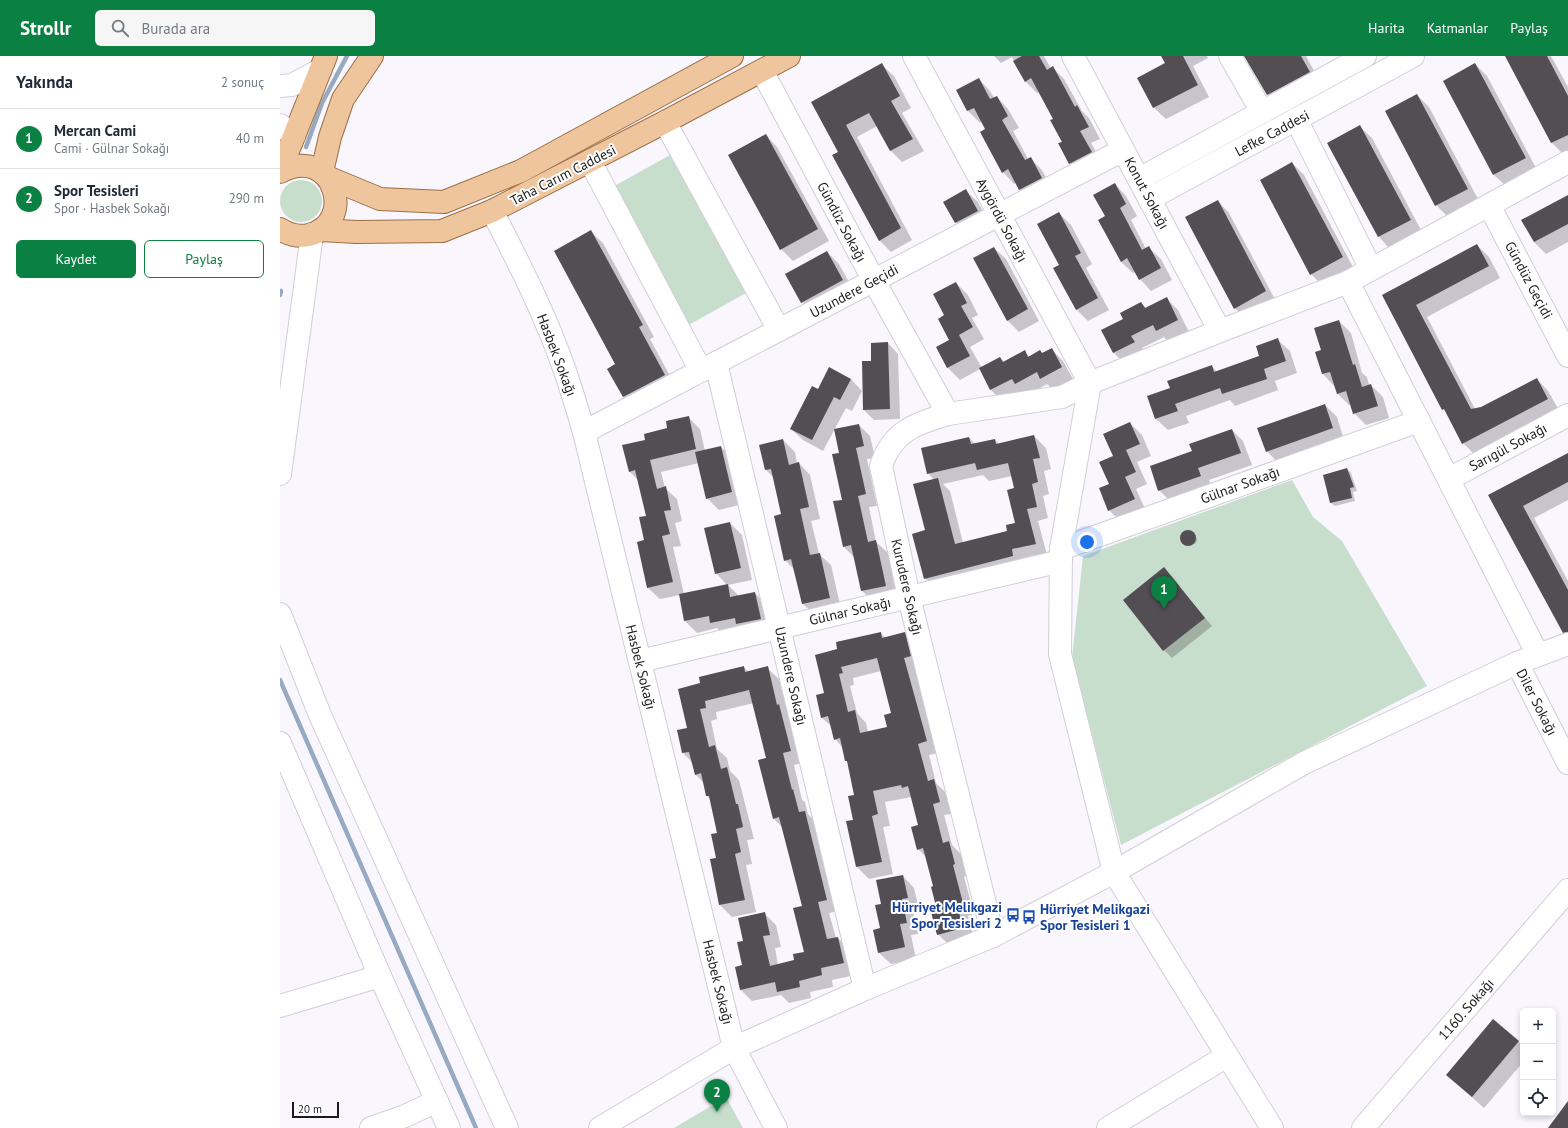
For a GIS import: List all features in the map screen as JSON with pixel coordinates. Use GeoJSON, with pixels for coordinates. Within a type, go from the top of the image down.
{"type":"FeatureCollection","features":[{"type":"Feature","properties":{"kind":"main road"},"geometry":{"type":"LineString","coordinates":[[316,232],[329,222],[335,211],[336,205],[334,187],[325,175],[330,137],[343,99],[372,56]]}},
{"type":"Feature","properties":{"kind":"main road","name":"Taha Carım Caddesi"},"geometry":{"type":"LineString","coordinates":[[280,172],[290,167],[301,165],[309,166],[325,175],[380,199],[444,202],[521,172],[732,56]]}},
{"type":"Feature","properties":{"kind":"main road","name":"Taha Carım Caddesi"},"geometry":{"type":"LineString","coordinates":[[280,229],[293,235],[304,236],[316,232],[442,231],[492,211],[789,56]]}},
{"type":"Feature","properties":{"kind":"main road"},"geometry":{"type":"LineString","coordinates":[[280,172],[287,131],[323,63]]}},
{"type":"Feature","properties":{"kind":"street","name":"Aygördü Sokağı"},"geometry":{"type":"LineString","coordinates":[[914,56],[1090,383]]}},
{"type":"Feature","properties":{"kind":"street","name":"Konut Sokağı"},"geometry":{"type":"LineString","coordinates":[[1073,56],[1220,331]]}},
{"type":"Feature","properties":{"kind":"street"},"geometry":{"type":"LineString","coordinates":[[1230,56],[1262,112]]}},
{"type":"Feature","properties":{"kind":"street","name":"Lefke Caddesi"},"geometry":{"type":"LineString","coordinates":[[1139,179],[1365,56]]}},
{"type":"Feature","properties":{"kind":"street","name":"Lefke Caddesi"},"geometry":{"type":"LineString","coordinates":[[1150,199],[1296,120],[1399,59]]}},
{"type":"Feature","properties":{"kind":"street"},"geometry":{"type":"LineString","coordinates":[[280,86],[292,85],[323,63]]}},
{"type":"Feature","properties":{"kind":"street","name":"Gündüz Sokağı"},"geometry":{"type":"LineString","coordinates":[[762,70],[874,281],[948,414]]}},
{"type":"Feature","properties":{"kind":"street"},"geometry":{"type":"LineString","coordinates":[[1296,120],[1372,269]]}},
{"type":"Feature","properties":{"kind":"street"},"geometry":{"type":"LineString","coordinates":[[665,122],[779,330]]}},
{"type":"Feature","properties":{"kind":"street","name":"Uzundere Geçidi"},"geometry":{"type":"LineString","coordinates":[[584,432],[1123,150]]}},
{"type":"Feature","properties":{"kind":"street","name":"Uzundere Sokağı"},"geometry":{"type":"LineString","coordinates":[[590,161],[709,367],[779,628],[865,989]]}},
{"type":"Feature","properties":{"kind":"street","name":"Kurudere Sokağı"},"geometry":{"type":"LineString","coordinates":[[994,936],[909,597],[881,466],[887,450],[899,435],[916,425],[948,414],[1062,397],[1090,383],[1348,282],[1568,162]]}},
{"type":"Feature","properties":{"kind":"street","name":"Gündüz Geçidi"},"geometry":{"type":"LineString","coordinates":[[1489,205],[1568,356]]}},
{"type":"Feature","properties":{"kind":"street","name":"Hasbek Sokağı"},"geometry":{"type":"LineString","coordinates":[[492,211],[514,253],[550,333],[565,371],[584,432],[734,1048],[776,1128]]}},
{"type":"Feature","properties":{"kind":"street"},"geometry":{"type":"LineString","coordinates":[[280,474],[316,232]]}},
{"type":"Feature","properties":{"kind":"street"},"geometry":{"type":"LineString","coordinates":[[1348,282],[1538,655]]}},
{"type":"Feature","properties":{"kind":"street"},"geometry":{"type":"LineString","coordinates":[[1090,383],[1061,555],[1060,654],[1114,872],[1272,1128]]}},
{"type":"Feature","properties":{"kind":"street","name":"Sarıgül Sokağı"},"geometry":{"type":"LineString","coordinates":[[1449,479],[1568,415]]}},
{"type":"Feature","properties":{"kind":"street","name":"Gülnar Sokağı"},"geometry":{"type":"LineString","coordinates":[[640,661],[909,597],[1061,555],[1419,421]]}},
{"type":"Feature","properties":{"kind":"street"},"geometry":{"type":"LineString","coordinates":[[280,614],[320,715],[506,1128]]}},
{"type":"Feature","properties":{"kind":"street"},"geometry":{"type":"LineString","coordinates":[[600,1128],[734,1048],[865,989],[994,936],[1114,872],[1304,763],[1517,663],[1568,644]]}},
{"type":"Feature","properties":{"kind":"street","name":"Diler Sokağı"},"geometry":{"type":"LineString","coordinates":[[1517,663],[1568,763]]}},
{"type":"Feature","properties":{"kind":"street"},"geometry":{"type":"LineString","coordinates":[[280,743],[380,976],[449,1128]]}},
{"type":"Feature","properties":{"kind":"street","name":"1160. Sokağı"},"geometry":{"type":"LineString","coordinates":[[1363,1128],[1568,890]]}},
{"type":"Feature","properties":{"kind":"street"},"geometry":{"type":"LineString","coordinates":[[280,1006],[380,976]]}},
{"type":"Feature","properties":{"kind":"street"},"geometry":{"type":"LineString","coordinates":[[1108,1128],[1227,1056]]}},
{"type":"Feature","properties":{"kind":"street"},"geometry":{"type":"LineString","coordinates":[[370,1128],[405,1116],[437,1101]]}},
{"type":"Feature","properties":{"kind":"green space"},"geometry":{"type":"Polygon","coordinates":[[[670,155],[746,293],[685,327],[609,189],[670,155]]]}},
{"type":"Feature","properties":{"kind":"green space"},"geometry":{"type":"Polygon","coordinates":[[[297,180],[305,180],[316,186],[322,197],[322,205],[316,216],[305,222],[297,222],[286,216],[280,205],[280,197],[286,186],[297,180]]]}},
{"type":"Feature","properties":{"kind":"green space"},"geometry":{"type":"Polygon","coordinates":[[[1292,480],[1313,517],[1342,541],[1427,686],[1121,845],[1072,658],[1083,556],[1292,480]]]}},
{"type":"Feature","properties":{"kind":"green space"},"geometry":{"type":"Polygon","coordinates":[[[726,1097],[743,1128],[674,1128],[726,1097]]]}},
{"type":"Feature","properties":{"kind":"building"},"geometry":{"type":"Polygon","coordinates":[[[1022,56],[1039,56],[1047,70],[1053,66],[1075,107],[1077,105],[1089,127],[1080,131],[1092,152],[1069,164],[1058,143],[1062,142],[1050,120],[1053,119],[1031,78],[1025,82],[1013,61],[1022,56]]]}},
{"type":"Feature","properties":{"kind":"building"},"geometry":{"type":"Polygon","coordinates":[[[1161,56],[1183,56],[1198,85],[1153,108],[1137,78],[1165,63],[1161,56]]]}},
{"type":"Feature","properties":{"kind":"building"},"geometry":{"type":"Polygon","coordinates":[[[1244,56],[1301,56],[1310,72],[1267,95],[1244,56]]]}},
{"type":"Feature","properties":{"kind":"building"},"geometry":{"type":"Polygon","coordinates":[[[1505,56],[1547,56],[1568,96],[1568,135],[1551,143],[1505,56]]]}},
{"type":"Feature","properties":{"kind":"building"},"geometry":{"type":"Polygon","coordinates":[[[882,63],[900,96],[891,101],[913,139],[890,151],[869,113],[846,125],[901,228],[879,241],[832,155],[838,152],[811,102],[882,63]]]}},
{"type":"Feature","properties":{"kind":"building"},"geometry":{"type":"Polygon","coordinates":[[[1475,63],[1526,158],[1493,175],[1443,81],[1475,63]]]}},
{"type":"Feature","properties":{"kind":"building"},"geometry":{"type":"Polygon","coordinates":[[[979,78],[990,99],[997,96],[1008,116],[1002,120],[1025,160],[1031,157],[1042,178],[1019,190],[1008,169],[1002,173],[980,132],[985,129],[974,108],[967,111],[956,90],[979,78]]]}},
{"type":"Feature","properties":{"kind":"building"},"geometry":{"type":"Polygon","coordinates":[[[1417,94],[1468,189],[1435,206],[1385,111],[1417,94]]]}},
{"type":"Feature","properties":{"kind":"building"},"geometry":{"type":"Polygon","coordinates":[[[1360,125],[1411,220],[1378,237],[1327,143],[1360,125]]]}},
{"type":"Feature","properties":{"kind":"building"},"geometry":{"type":"Polygon","coordinates":[[[766,134],[818,229],[780,250],[728,155],[766,134]]]}},
{"type":"Feature","properties":{"kind":"building"},"geometry":{"type":"Polygon","coordinates":[[[1292,162],[1343,257],[1310,275],[1260,180],[1292,162]]]}},
{"type":"Feature","properties":{"kind":"building"},"geometry":{"type":"Polygon","coordinates":[[[1115,183],[1126,204],[1120,208],[1142,250],[1149,246],[1161,268],[1139,280],[1127,258],[1121,262],[1098,220],[1105,216],[1093,195],[1115,183]]]}},
{"type":"Feature","properties":{"kind":"building"},"geometry":{"type":"Polygon","coordinates":[[[966,189],[978,211],[955,223],[943,202],[966,189]]]}},
{"type":"Feature","properties":{"kind":"building"},"geometry":{"type":"Polygon","coordinates":[[[1568,195],[1568,224],[1534,242],[1521,220],[1568,195]]]}},
{"type":"Feature","properties":{"kind":"building"},"geometry":{"type":"Polygon","coordinates":[[[1218,200],[1266,291],[1234,309],[1185,217],[1218,200]]]}},
{"type":"Feature","properties":{"kind":"building"},"geometry":{"type":"Polygon","coordinates":[[[1059,212],[1081,253],[1075,256],[1098,298],[1076,310],[1053,268],[1059,265],[1037,224],[1059,212]]]}},
{"type":"Feature","properties":{"kind":"building"},"geometry":{"type":"Polygon","coordinates":[[[591,230],[643,325],[639,327],[665,375],[623,397],[607,369],[615,364],[554,251],[591,230]]]}},
{"type":"Feature","properties":{"kind":"building"},"geometry":{"type":"Polygon","coordinates":[[[1477,244],[1489,266],[1416,305],[1471,409],[1481,407],[1537,378],[1548,399],[1462,444],[1444,409],[1442,410],[1382,295],[1477,244]]]}},
{"type":"Feature","properties":{"kind":"building"},"geometry":{"type":"Polygon","coordinates":[[[994,247],[1028,309],[1007,321],[973,258],[994,247]]]}},
{"type":"Feature","properties":{"kind":"building"},"geometry":{"type":"Polygon","coordinates":[[[827,251],[843,280],[801,303],[785,274],[827,251]]]}},
{"type":"Feature","properties":{"kind":"building"},"geometry":{"type":"Polygon","coordinates":[[[956,282],[967,303],[961,306],[973,327],[959,335],[970,356],[947,368],[936,347],[949,340],[938,319],[944,315],[933,294],[956,282]]]}},
{"type":"Feature","properties":{"kind":"building"},"geometry":{"type":"Polygon","coordinates":[[[1167,297],[1178,320],[1156,331],[1153,325],[1131,336],[1135,342],[1113,353],[1101,330],[1123,319],[1120,313],[1141,302],[1145,308],[1167,297]]]}},
{"type":"Feature","properties":{"kind":"building"},"geometry":{"type":"Polygon","coordinates":[[[1339,320],[1353,365],[1355,364],[1362,387],[1371,384],[1378,406],[1353,414],[1346,391],[1337,394],[1330,372],[1322,374],[1315,352],[1321,350],[1314,328],[1339,320]]]}},
{"type":"Feature","properties":{"kind":"building"},"geometry":{"type":"Polygon","coordinates":[[[1278,338],[1286,361],[1264,369],[1267,379],[1222,394],[1220,388],[1175,404],[1178,411],[1155,419],[1147,396],[1170,388],[1167,381],[1212,365],[1214,372],[1259,356],[1256,346],[1278,338]]]}},
{"type":"Feature","properties":{"kind":"building"},"geometry":{"type":"Polygon","coordinates":[[[888,342],[890,409],[863,410],[862,361],[871,361],[871,343],[888,342]]]}},
{"type":"Feature","properties":{"kind":"building"},"geometry":{"type":"Polygon","coordinates":[[[1052,348],[1062,367],[1040,379],[1037,372],[1015,384],[1012,379],[990,390],[979,368],[1000,357],[1003,362],[1025,350],[1028,357],[1040,350],[1042,353],[1052,348]]]}},
{"type":"Feature","properties":{"kind":"building"},"geometry":{"type":"Polygon","coordinates":[[[829,367],[851,379],[840,400],[834,397],[812,440],[790,429],[812,386],[818,389],[829,367]]]}},
{"type":"Feature","properties":{"kind":"building"},"geometry":{"type":"Polygon","coordinates":[[[1325,404],[1333,428],[1266,452],[1257,428],[1325,404]]]}},
{"type":"Feature","properties":{"kind":"building"},"geometry":{"type":"Polygon","coordinates":[[[689,416],[696,449],[650,460],[657,489],[666,486],[671,510],[664,511],[670,534],[662,536],[673,582],[647,588],[637,542],[644,540],[639,517],[646,516],[635,470],[629,472],[622,445],[645,440],[644,434],[667,428],[666,421],[689,416]]]}},
{"type":"Feature","properties":{"kind":"building"},"geometry":{"type":"Polygon","coordinates":[[[1130,422],[1140,444],[1126,450],[1136,472],[1125,477],[1135,499],[1108,511],[1099,488],[1109,484],[1099,462],[1113,456],[1103,434],[1130,422]]]}},
{"type":"Feature","properties":{"kind":"building"},"geometry":{"type":"Polygon","coordinates":[[[859,424],[864,446],[856,448],[866,494],[858,496],[868,542],[876,540],[886,586],[861,591],[851,545],[843,547],[833,501],[842,500],[832,454],[839,453],[834,429],[859,424]]]}},
{"type":"Feature","properties":{"kind":"building"},"geometry":{"type":"Polygon","coordinates":[[[1232,429],[1241,453],[1198,468],[1201,476],[1158,491],[1150,466],[1192,451],[1189,444],[1232,429]]]}},
{"type":"Feature","properties":{"kind":"building"},"geometry":{"type":"Polygon","coordinates":[[[1034,435],[1040,458],[1033,459],[1038,482],[1032,484],[1037,507],[1027,509],[1036,544],[1012,549],[1013,556],[924,579],[912,534],[925,530],[913,484],[938,478],[955,544],[1007,531],[1006,525],[1015,523],[1007,490],[1014,488],[1008,463],[977,470],[975,463],[927,474],[921,448],[969,437],[971,444],[995,439],[996,444],[1034,435]]]}},
{"type":"Feature","properties":{"kind":"building"},"geometry":{"type":"Polygon","coordinates":[[[783,439],[789,465],[799,462],[809,507],[800,509],[810,555],[820,553],[830,598],[802,604],[791,559],[784,561],[774,516],[781,514],[771,469],[765,470],[759,445],[783,439]]]}},
{"type":"Feature","properties":{"kind":"building"},"geometry":{"type":"Polygon","coordinates":[[[721,446],[732,492],[706,499],[695,452],[721,446]]]}},
{"type":"Feature","properties":{"kind":"building"},"geometry":{"type":"Polygon","coordinates":[[[1568,453],[1568,482],[1523,506],[1568,590],[1568,632],[1563,633],[1488,495],[1568,453]]]}},
{"type":"Feature","properties":{"kind":"building"},"geometry":{"type":"Polygon","coordinates":[[[1347,468],[1354,487],[1350,488],[1352,498],[1330,503],[1323,475],[1347,468]]]}},
{"type":"Feature","properties":{"kind":"building"},"geometry":{"type":"Polygon","coordinates":[[[730,522],[741,568],[715,574],[704,528],[730,522]]]}},
{"type":"Feature","properties":{"kind":"building"},"geometry":{"type":"Polygon","coordinates":[[[1188,530],[1195,535],[1196,538],[1191,545],[1188,546],[1181,541],[1180,538],[1185,531],[1188,530]]]}},
{"type":"Feature","properties":{"kind":"building"},"geometry":{"type":"Polygon","coordinates":[[[1164,567],[1205,618],[1163,651],[1123,600],[1164,567]]]}},
{"type":"Feature","properties":{"kind":"building"},"geometry":{"type":"Polygon","coordinates":[[[728,584],[730,597],[755,592],[761,619],[736,624],[735,618],[710,623],[709,616],[684,621],[679,594],[728,584]]]}},
{"type":"Feature","properties":{"kind":"building"},"geometry":{"type":"Polygon","coordinates":[[[881,632],[882,638],[905,632],[911,656],[904,658],[927,741],[918,744],[928,781],[934,779],[940,802],[933,804],[943,843],[949,841],[955,864],[953,865],[963,903],[957,905],[963,928],[937,935],[931,912],[937,910],[931,887],[933,886],[923,848],[917,850],[911,827],[918,825],[908,786],[902,788],[901,785],[873,791],[878,814],[872,816],[882,862],[856,867],[846,821],[853,820],[848,796],[854,795],[847,761],[845,761],[840,738],[834,740],[828,716],[821,718],[816,695],[824,693],[815,655],[837,649],[836,642],[881,632]],[[877,658],[841,667],[843,673],[839,674],[848,712],[855,710],[860,733],[887,727],[884,715],[891,713],[877,658]]]}},
{"type":"Feature","properties":{"kind":"building"},"geometry":{"type":"Polygon","coordinates":[[[744,666],[745,672],[768,666],[777,705],[779,704],[791,751],[783,753],[792,790],[793,789],[799,812],[805,811],[827,900],[818,902],[827,939],[838,937],[844,963],[821,968],[822,975],[799,981],[800,987],[777,992],[775,982],[740,990],[735,967],[742,965],[737,942],[743,941],[738,918],[765,912],[770,935],[763,936],[770,966],[794,960],[793,954],[804,952],[793,908],[802,906],[779,817],[773,819],[758,760],[766,758],[749,690],[705,701],[706,708],[700,709],[709,747],[715,745],[721,769],[727,767],[736,804],[738,804],[743,827],[736,829],[741,852],[735,854],[745,900],[719,905],[710,859],[716,858],[711,834],[717,833],[709,796],[706,796],[701,773],[695,775],[689,752],[682,753],[677,730],[687,728],[678,689],[700,683],[699,677],[744,666]]]}},
{"type":"Feature","properties":{"kind":"building"},"geometry":{"type":"Polygon","coordinates":[[[903,875],[908,898],[902,899],[907,923],[900,924],[905,947],[878,953],[873,930],[880,928],[875,905],[881,904],[876,880],[903,875]]]}},
{"type":"Feature","properties":{"kind":"building"},"geometry":{"type":"Polygon","coordinates":[[[1493,1019],[1519,1041],[1472,1097],[1446,1075],[1493,1019]]]}},
{"type":"Feature","properties":{"kind":"building"},"geometry":{"type":"Polygon","coordinates":[[[1568,1101],[1568,1128],[1548,1128],[1568,1101]]]}},
{"type":"Feature","properties":{"kind":"waterway"},"geometry":{"type":"LineString","coordinates":[[306,147],[322,103],[347,56]]}},
{"type":"Feature","properties":{"kind":"waterway"},"geometry":{"type":"LineString","coordinates":[[280,295],[281,291]]}},
{"type":"Feature","properties":{"kind":"waterway"},"geometry":{"type":"LineString","coordinates":[[280,680],[476,1128]]}},
{"type":"Feature","properties":{"kind":"place","name":"Mercan Cami"},"geometry":{"type":"Point","coordinates":[1164,609]}},
{"type":"Feature","properties":{"kind":"place","name":"Hürriyet Melikgazi Spor Tesisleri 2"},"geometry":{"type":"Point","coordinates":[1013,915]}},
{"type":"Feature","properties":{"kind":"place","name":"Hürriyet Melikgazi Spor Tesisleri 1"},"geometry":{"type":"Point","coordinates":[1029,917]}},
{"type":"Feature","properties":{"kind":"place","name":"Spor Tesisleri"},"geometry":{"type":"Point","coordinates":[717,1112]}}]}
